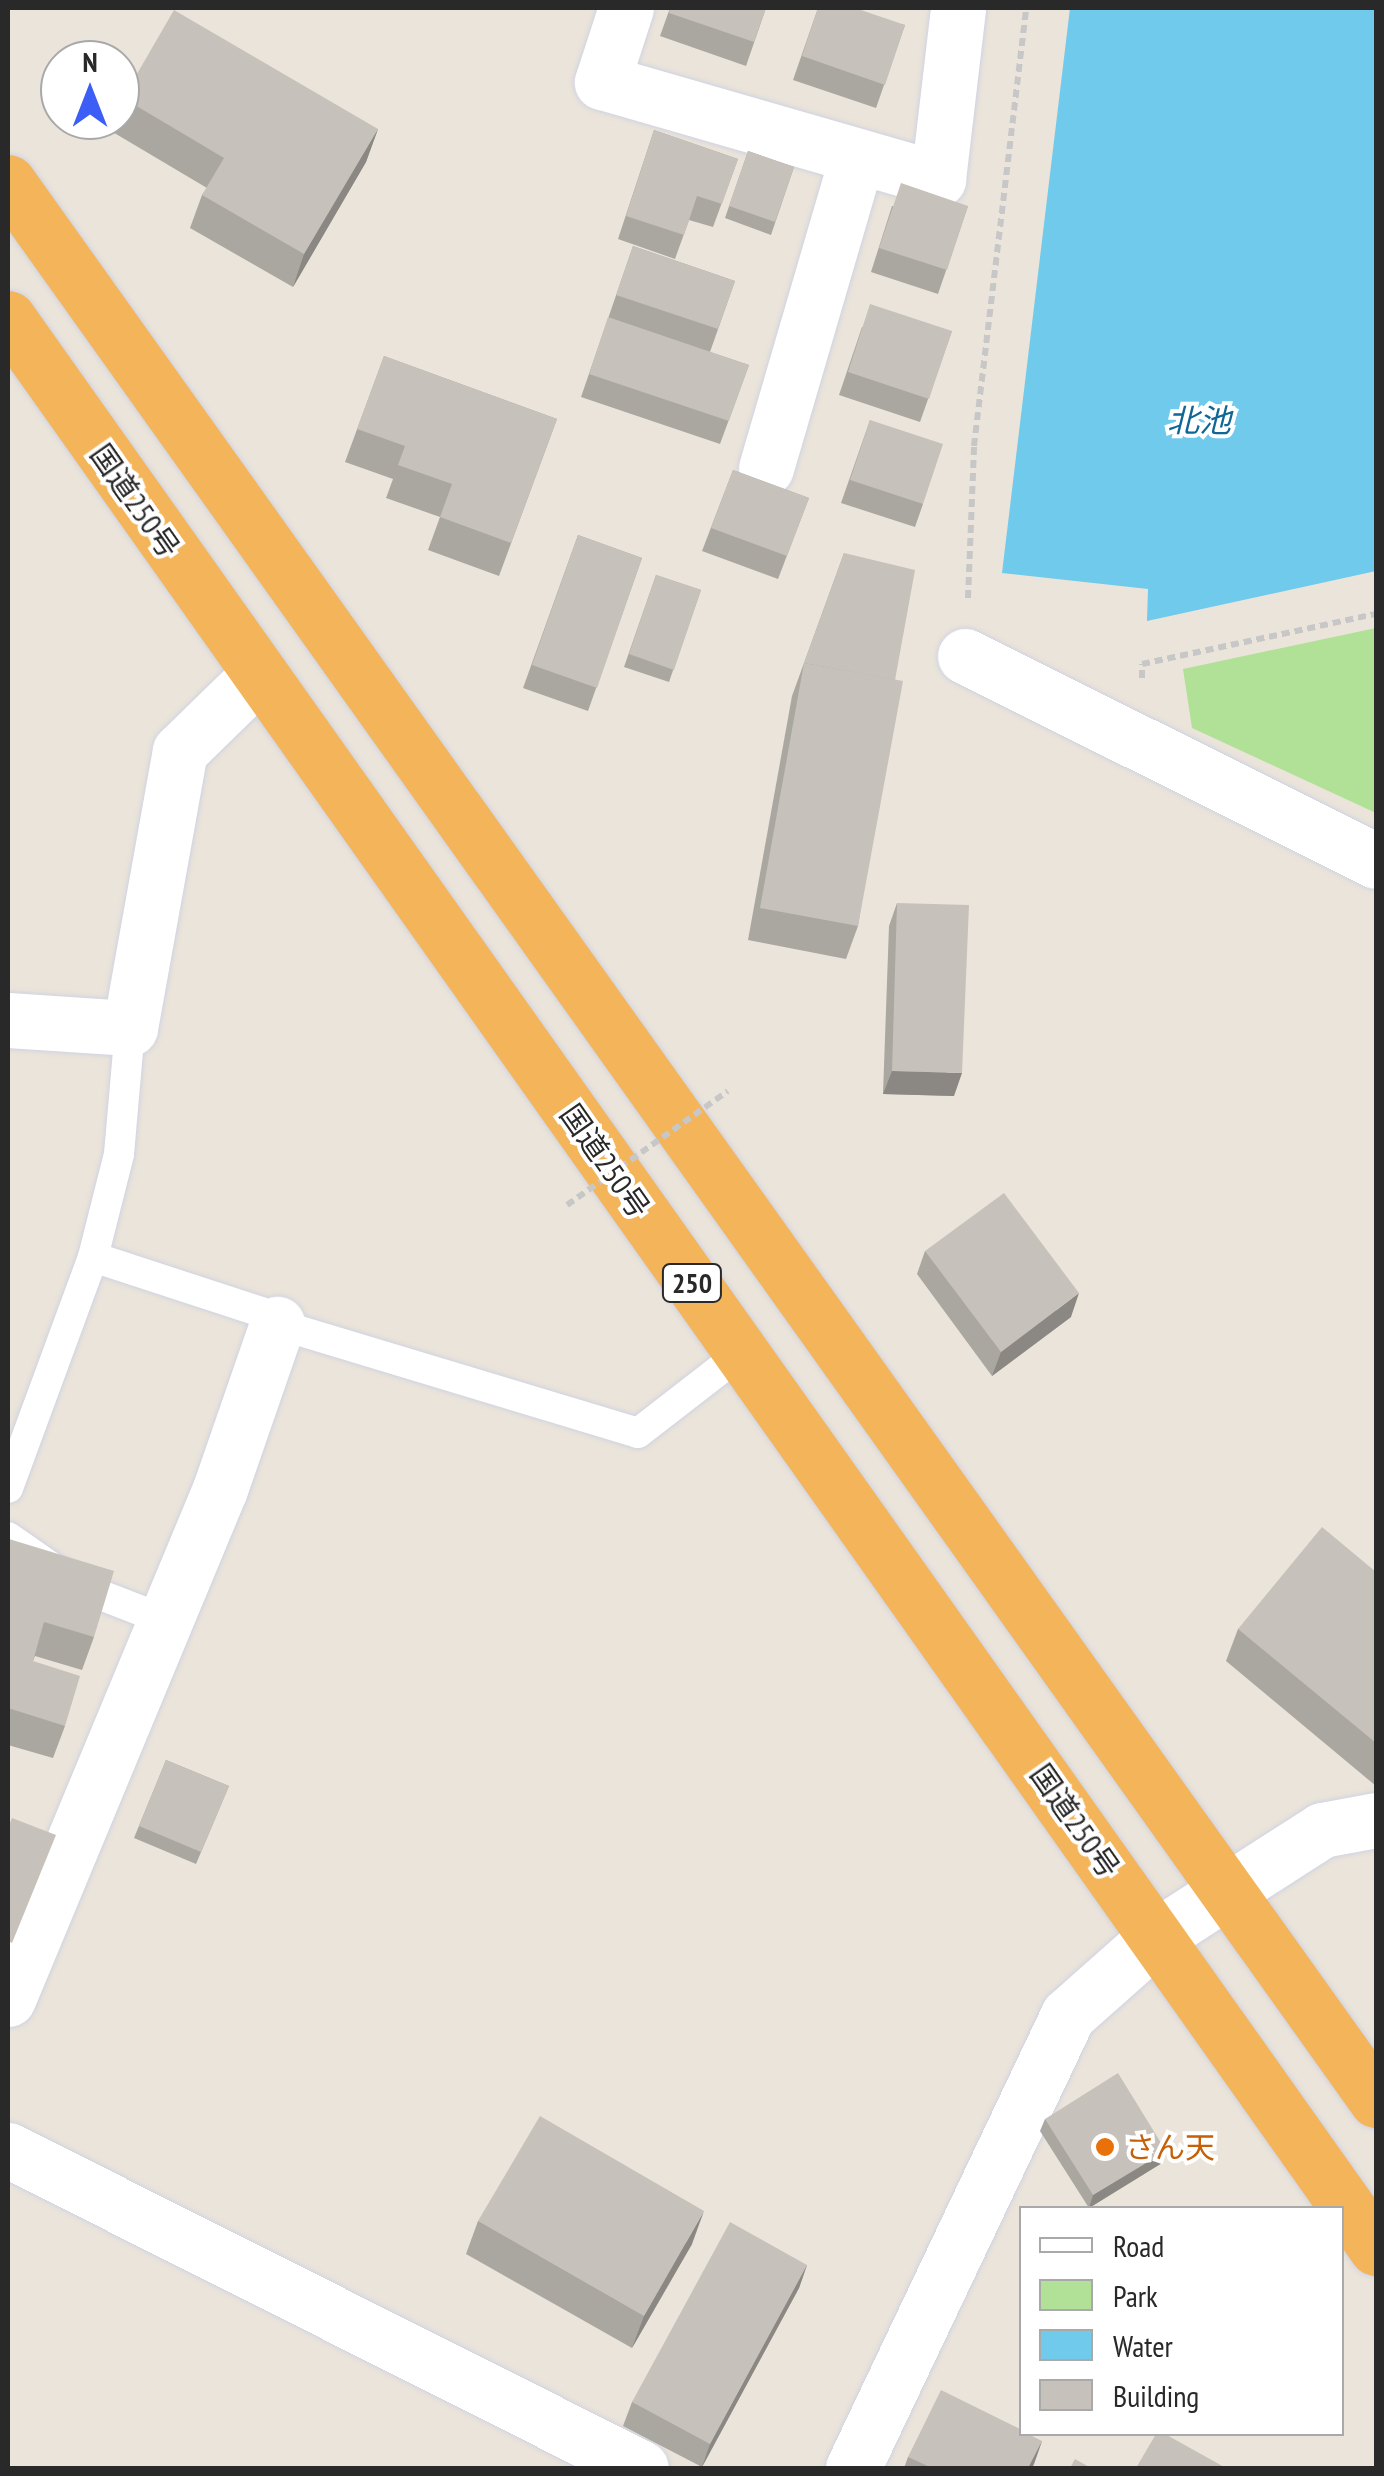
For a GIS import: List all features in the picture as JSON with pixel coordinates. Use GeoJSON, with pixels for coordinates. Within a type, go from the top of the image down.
{"type":"FeatureCollection","features":[{"type":"Feature","properties":{"kind":"highway","name":"250"},"geometry":{"type":"LineString","coordinates":[[8,182],[1376,2100]]}},
{"type":"Feature","properties":{"kind":"highway","name":"国道250号"},"geometry":{"type":"LineString","coordinates":[[8,318],[1376,2248]]}},
{"type":"Feature","properties":{"kind":"street"},"geometry":{"type":"LineString","coordinates":[[626,8],[602,82],[938,179],[958,8]]}},
{"type":"Feature","properties":{"kind":"street"},"geometry":{"type":"LineString","coordinates":[[766,468],[857,156]]}},
{"type":"Feature","properties":{"kind":"street"},"geometry":{"type":"LineString","coordinates":[[966,656],[1376,861]]}},
{"type":"Feature","properties":{"kind":"street"},"geometry":{"type":"LineString","coordinates":[[8,1020],[130,1028],[180,750],[258,675]]}},
{"type":"Feature","properties":{"kind":"street"},"geometry":{"type":"LineString","coordinates":[[8,1999],[165,1620],[277,1324]]}},
{"type":"Feature","properties":{"kind":"street"},"geometry":{"type":"LineString","coordinates":[[853,2468],[1068,2015],[1157,1936],[1228,1895],[1322,1830],[1376,1820]]}},
{"type":"Feature","properties":{"kind":"street"},"geometry":{"type":"LineString","coordinates":[[8,2150],[640,2468]]}},
{"type":"Feature","properties":{"kind":"lane"},"geometry":{"type":"LineString","coordinates":[[8,1488],[93,1256],[119,1154],[130,1028]]}},
{"type":"Feature","properties":{"kind":"lane"},"geometry":{"type":"LineString","coordinates":[[93,1256],[261,1312],[277,1324],[638,1433],[741,1352]]}},
{"type":"Feature","properties":{"kind":"lane"},"geometry":{"type":"LineString","coordinates":[[8,1537],[80,1587],[165,1620]]}},
{"type":"Feature","properties":{"kind":"path"},"geometry":{"type":"LineString","coordinates":[[966,656],[974,446],[1026,8]]}},
{"type":"Feature","properties":{"kind":"path"},"geometry":{"type":"LineString","coordinates":[[1144,746],[1142,664],[1376,614]]}},
{"type":"Feature","properties":{"kind":"path"},"geometry":{"type":"LineString","coordinates":[[567,1205],[728,1091]]}},
{"type":"Feature","properties":{"kind":"green space"},"geometry":{"type":"Polygon","coordinates":[[[1376,628],[1376,813],[1192,728],[1183,669],[1376,628]]]}},
{"type":"Feature","properties":{"kind":"water","name":"北池"},"geometry":{"type":"Polygon","coordinates":[[[1070,8],[1376,8],[1376,571],[1147,621],[1148,589],[1002,573],[1070,8]]]}},
{"type":"Feature","properties":{"kind":"building"},"geometry":{"type":"Polygon","coordinates":[[[670,8],[766,8],[754,42],[669,13],[670,8]]]}},
{"type":"Feature","properties":{"kind":"building"},"geometry":{"type":"Polygon","coordinates":[[[818,8],[855,8],[905,25],[885,85],[802,56],[818,8]]]}},
{"type":"Feature","properties":{"kind":"building"},"geometry":{"type":"Polygon","coordinates":[[[174,10],[378,129],[304,254],[202,195],[224,158],[140,108],[140,69],[174,10]]]}},
{"type":"Feature","properties":{"kind":"building"},"geometry":{"type":"Polygon","coordinates":[[[654,130],[738,159],[722,204],[697,196],[684,235],[626,216],[654,130]]]}},
{"type":"Feature","properties":{"kind":"building"},"geometry":{"type":"Polygon","coordinates":[[[748,151],[794,167],[775,222],[729,206],[748,151]]]}},
{"type":"Feature","properties":{"kind":"building"},"geometry":{"type":"Polygon","coordinates":[[[901,183],[968,206],[947,270],[879,248],[901,183]]]}},
{"type":"Feature","properties":{"kind":"building"},"geometry":{"type":"Polygon","coordinates":[[[633,246],[735,281],[718,329],[616,295],[633,246]]]}},
{"type":"Feature","properties":{"kind":"building"},"geometry":{"type":"Polygon","coordinates":[[[870,304],[952,331],[929,399],[848,372],[870,304]]]}},
{"type":"Feature","properties":{"kind":"building"},"geometry":{"type":"Polygon","coordinates":[[[608,317],[749,365],[729,421],[589,374],[608,317]]]}},
{"type":"Feature","properties":{"kind":"building"},"geometry":{"type":"Polygon","coordinates":[[[384,356],[557,419],[511,543],[440,517],[452,484],[398,465],[405,446],[357,429],[384,356]]]}},
{"type":"Feature","properties":{"kind":"building"},"geometry":{"type":"Polygon","coordinates":[[[870,420],[943,444],[923,504],[850,480],[870,420]]]}},
{"type":"Feature","properties":{"kind":"building"},"geometry":{"type":"Polygon","coordinates":[[[733,470],[809,498],[787,556],[711,528],[733,470]]]}},
{"type":"Feature","properties":{"kind":"building"},"geometry":{"type":"Polygon","coordinates":[[[578,535],[642,558],[597,688],[532,665],[578,535]]]}},
{"type":"Feature","properties":{"kind":"building"},"geometry":{"type":"Polygon","coordinates":[[[844,553],[915,570],[895,680],[804,663],[844,553]]]}},
{"type":"Feature","properties":{"kind":"building"},"geometry":{"type":"Polygon","coordinates":[[[656,575],[701,590],[674,670],[629,654],[656,575]]]}},
{"type":"Feature","properties":{"kind":"building"},"geometry":{"type":"Polygon","coordinates":[[[804,663],[903,681],[858,926],[760,908],[804,663]]]}},
{"type":"Feature","properties":{"kind":"building"},"geometry":{"type":"Polygon","coordinates":[[[897,903],[969,905],[962,1073],[892,1071],[897,903]]]}},
{"type":"Feature","properties":{"kind":"building"},"geometry":{"type":"Polygon","coordinates":[[[1004,1193],[1079,1293],[1001,1352],[925,1251],[1004,1193]]]}},
{"type":"Feature","properties":{"kind":"building"},"geometry":{"type":"Polygon","coordinates":[[[1322,1527],[1376,1572],[1376,1743],[1238,1629],[1322,1527]]]}},
{"type":"Feature","properties":{"kind":"building"},"geometry":{"type":"Polygon","coordinates":[[[9,1539],[114,1571],[94,1637],[44,1622],[33,1661],[80,1676],[65,1726],[8,1708],[9,1539]]]}},
{"type":"Feature","properties":{"kind":"building"},"geometry":{"type":"Polygon","coordinates":[[[166,1760],[229,1786],[201,1852],[139,1826],[166,1760]]]}},
{"type":"Feature","properties":{"kind":"building"},"geometry":{"type":"Polygon","coordinates":[[[12,1818],[56,1835],[12,1943],[8,1941],[8,1828],[12,1818]]]}},
{"type":"Feature","properties":{"kind":"building"},"geometry":{"type":"Polygon","coordinates":[[[1118,2073],[1166,2151],[1093,2195],[1045,2119],[1118,2073]]]}},
{"type":"Feature","properties":{"kind":"building"},"geometry":{"type":"Polygon","coordinates":[[[540,2116],[704,2211],[644,2316],[478,2221],[540,2116]]]}},
{"type":"Feature","properties":{"kind":"building"},"geometry":{"type":"Polygon","coordinates":[[[730,2222],[807,2265],[710,2444],[632,2402],[730,2222]]]}},
{"type":"Feature","properties":{"kind":"building"},"geometry":{"type":"Polygon","coordinates":[[[941,2390],[1019,2429],[1019,2436],[1042,2441],[1028,2468],[932,2468],[908,2457],[941,2390]]]}},
{"type":"Feature","properties":{"kind":"building"},"geometry":{"type":"Polygon","coordinates":[[[1155,2436],[1169,2436],[1226,2468],[1136,2468],[1155,2436]]]}},
{"type":"Feature","properties":{"kind":"building"},"geometry":{"type":"Polygon","coordinates":[[[1075,2459],[1091,2468],[1070,2468],[1075,2459]]]}},
{"type":"Feature","properties":{"kind":"place","name":"さん天"},"geometry":{"type":"Point","coordinates":[1105,2147]}}]}
